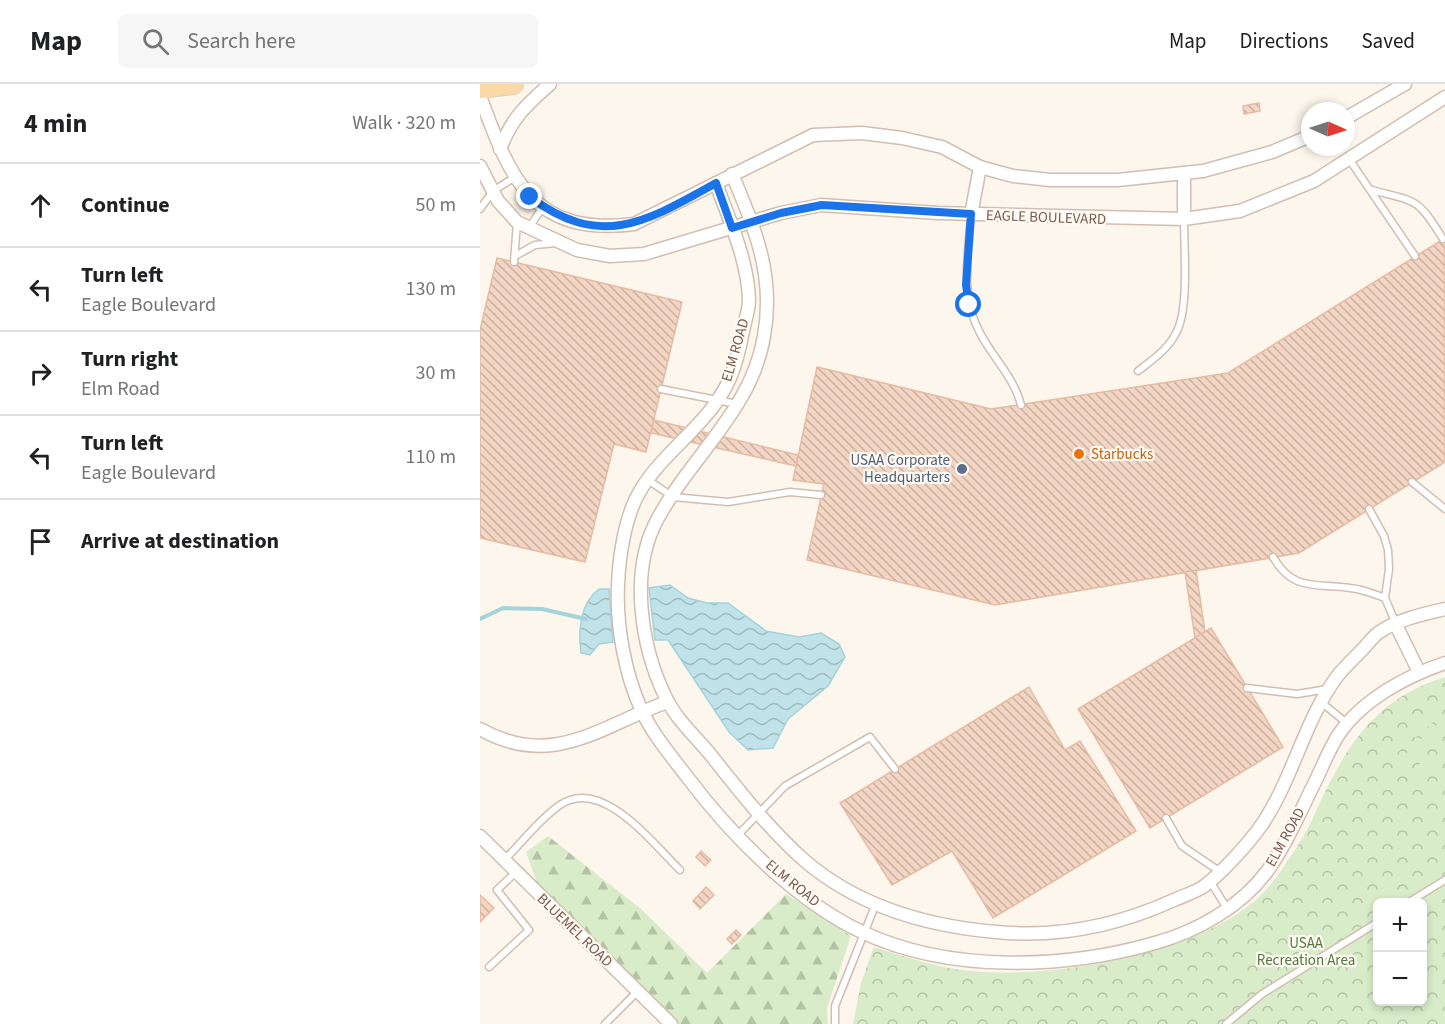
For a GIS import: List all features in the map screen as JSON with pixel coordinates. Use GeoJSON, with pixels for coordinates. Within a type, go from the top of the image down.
{"type":"FeatureCollection","features":[{"type":"Feature","properties":{"kind":"main road"},"geometry":{"type":"LineString","coordinates":[[480,88],[513,84]]}},
{"type":"Feature","properties":{"kind":"street"},"geometry":{"type":"LineString","coordinates":[[500,149],[509,126],[522,109],[550,84]]}},
{"type":"Feature","properties":{"kind":"street"},"geometry":{"type":"LineString","coordinates":[[1355,113],[1405,84]]}},
{"type":"Feature","properties":{"kind":"street"},"geometry":{"type":"LineString","coordinates":[[480,96],[500,149],[515,177],[530,197],[555,215],[583,226],[609,227],[634,224],[813,135],[862,133],[942,147],[980,167],[1013,176],[1050,180],[1118,180],[1203,171],[1272,152],[1301,140]]}},
{"type":"Feature","properties":{"kind":"street","name":"EAGLE BOULEVARD"},"geometry":{"type":"LineString","coordinates":[[1355,148],[1445,98]]}},
{"type":"Feature","properties":{"kind":"street","name":"EAGLE BOULEVARD"},"geometry":{"type":"LineString","coordinates":[[480,166],[498,201],[517,222],[577,250],[610,256],[644,254],[752,222],[822,205],[971,214],[1184,219],[1240,211],[1314,181],[1343,156]]}},
{"type":"Feature","properties":{"kind":"street"},"geometry":{"type":"LineString","coordinates":[[971,214],[980,167]]}},
{"type":"Feature","properties":{"kind":"street"},"geometry":{"type":"LineString","coordinates":[[1184,173],[1184,219]]}},
{"type":"Feature","properties":{"kind":"street","name":"ELM ROAD"},"geometry":{"type":"LineString","coordinates":[[732,174],[762,251],[769,287],[764,337],[751,381],[738,404],[657,520],[645,551],[642,588],[647,646],[667,702],[775,835],[815,870],[875,906],[967,930],[1062,934],[1131,919],[1202,887],[1261,825],[1285,785],[1306,732],[1338,675],[1379,633],[1416,616],[1445,609]]}},
{"type":"Feature","properties":{"kind":"street","name":"ELM ROAD"},"geometry":{"type":"LineString","coordinates":[[716,183],[732,228],[749,301],[741,345],[729,380],[716,401],[638,493],[626,529],[618,586],[622,644],[642,711],[706,802],[785,881],[862,932],[947,957],[1039,962],[1092,957],[1158,943],[1228,910],[1268,870],[1339,734],[1366,705],[1419,672],[1445,663]]}},
{"type":"Feature","properties":{"kind":"street"},"geometry":{"type":"LineString","coordinates":[[1396,625],[1419,672]]}},
{"type":"Feature","properties":{"kind":"street"},"geometry":{"type":"LineString","coordinates":[[480,729],[519,744],[544,747],[571,743],[667,702]]}},
{"type":"Feature","properties":{"kind":"street","name":"BLUEMEL ROAD"},"geometry":{"type":"LineString","coordinates":[[480,836],[671,1024]]}},
{"type":"Feature","properties":{"kind":"lane"},"geometry":{"type":"LineString","coordinates":[[1348,156],[1415,256]]}},
{"type":"Feature","properties":{"kind":"lane"},"geometry":{"type":"LineString","coordinates":[[480,209],[493,191],[515,177]]}},
{"type":"Feature","properties":{"kind":"lane"},"geometry":{"type":"LineString","coordinates":[[1371,190],[1417,202],[1425,208],[1443,239]]}},
{"type":"Feature","properties":{"kind":"lane"},"geometry":{"type":"LineString","coordinates":[[528,229],[543,207]]}},
{"type":"Feature","properties":{"kind":"lane"},"geometry":{"type":"LineString","coordinates":[[971,214],[966,285],[969,305],[979,332],[1018,390],[1021,405]]}},
{"type":"Feature","properties":{"kind":"lane"},"geometry":{"type":"LineString","coordinates":[[1138,371],[1162,352],[1178,330],[1184,294],[1184,219]]}},
{"type":"Feature","properties":{"kind":"lane"},"geometry":{"type":"LineString","coordinates":[[517,222],[514,259],[535,245],[560,243]]}},
{"type":"Feature","properties":{"kind":"lane"},"geometry":{"type":"LineString","coordinates":[[661,389],[738,404]]}},
{"type":"Feature","properties":{"kind":"lane"},"geometry":{"type":"LineString","coordinates":[[648,480],[673,497],[728,502],[790,492],[821,495]]}},
{"type":"Feature","properties":{"kind":"lane"},"geometry":{"type":"LineString","coordinates":[[1412,482],[1445,509]]}},
{"type":"Feature","properties":{"kind":"lane"},"geometry":{"type":"LineString","coordinates":[[1369,509],[1384,536],[1388,550],[1389,569],[1385,598],[1396,625]]}},
{"type":"Feature","properties":{"kind":"lane"},"geometry":{"type":"LineString","coordinates":[[1273,557],[1293,581],[1305,585],[1352,588],[1385,598]]}},
{"type":"Feature","properties":{"kind":"lane"},"geometry":{"type":"LineString","coordinates":[[1247,688],[1297,694],[1331,688]]}},
{"type":"Feature","properties":{"kind":"lane"},"geometry":{"type":"LineString","coordinates":[[1322,704],[1348,724]]}},
{"type":"Feature","properties":{"kind":"lane"},"geometry":{"type":"LineString","coordinates":[[738,835],[785,786],[870,737],[896,769]]}},
{"type":"Feature","properties":{"kind":"lane"},"geometry":{"type":"LineString","coordinates":[[504,860],[561,804],[587,798],[603,801],[616,809],[680,870]]}},
{"type":"Feature","properties":{"kind":"lane"},"geometry":{"type":"LineString","coordinates":[[1166,818],[1182,846],[1219,871]]}},
{"type":"Feature","properties":{"kind":"lane"},"geometry":{"type":"LineString","coordinates":[[489,967],[529,930],[497,890],[516,872]]}},
{"type":"Feature","properties":{"kind":"lane"},"geometry":{"type":"LineString","coordinates":[[1210,880],[1228,910]]}},
{"type":"Feature","properties":{"kind":"lane"},"geometry":{"type":"LineString","coordinates":[[1418,898],[1445,880]]}},
{"type":"Feature","properties":{"kind":"lane"},"geometry":{"type":"LineString","coordinates":[[835,1024],[835,1006],[862,932],[875,906]]}},
{"type":"Feature","properties":{"kind":"lane"},"geometry":{"type":"LineString","coordinates":[[1226,1024],[1262,994],[1373,925]]}},
{"type":"Feature","properties":{"kind":"lane"},"geometry":{"type":"LineString","coordinates":[[605,1024],[638,991]]}},
{"type":"Feature","properties":{"kind":"green space","name":"USAA Recreation Area"},"geometry":{"type":"Polygon","coordinates":[[[1445,677],[1445,1024],[853,1024],[861,983],[874,947],[935,965],[980,972],[1065,969],[1154,950],[1195,936],[1231,918],[1260,896],[1270,885],[1302,839],[1347,753],[1372,721],[1404,695],[1445,677]]]}},
{"type":"Feature","properties":{"kind":"green space"},"geometry":{"type":"Polygon","coordinates":[[[1428,711],[1436,720],[1415,738],[1407,729],[1428,711]]]}},
{"type":"Feature","properties":{"kind":"green space"},"geometry":{"type":"Polygon","coordinates":[[[1438,724],[1445,735],[1426,752],[1418,742],[1438,724]]]}},
{"type":"Feature","properties":{"kind":"green space"},"geometry":{"type":"Polygon","coordinates":[[[1404,731],[1412,740],[1391,758],[1383,749],[1404,731]]]}},
{"type":"Feature","properties":{"kind":"green space"},"geometry":{"type":"Polygon","coordinates":[[[1416,745],[1424,755],[1403,772],[1395,763],[1416,745]]]}},
{"type":"Feature","properties":{"kind":"green space"},"geometry":{"type":"Polygon","coordinates":[[[1426,758],[1434,768],[1414,786],[1406,776],[1426,758]]]}},
{"type":"Feature","properties":{"kind":"green space"},"geometry":{"type":"Polygon","coordinates":[[[548,836],[641,909],[707,973],[786,894],[851,936],[827,1008],[828,1024],[669,1024],[672,1019],[537,883],[526,852],[548,836]]]}},
{"type":"Feature","properties":{"kind":"water"},"geometry":{"type":"Polygon","coordinates":[[[670,585],[688,598],[707,603],[728,603],[766,631],[799,637],[821,633],[839,644],[845,657],[828,686],[788,719],[773,748],[748,750],[729,732],[668,640],[655,640],[649,588],[670,585]]]}},
{"type":"Feature","properties":{"kind":"water"},"geometry":{"type":"Polygon","coordinates":[[[599,589],[609,589],[613,642],[599,644],[590,655],[581,653],[580,627],[588,602],[599,589]]]}},
{"type":"Feature","properties":{"kind":"building"},"geometry":{"type":"Polygon","coordinates":[[[1259,103],[1260,111],[1244,114],[1243,106],[1259,103]]]}},
{"type":"Feature","properties":{"kind":"building"},"geometry":{"type":"Polygon","coordinates":[[[1445,238],[1445,462],[1299,553],[995,605],[807,560],[824,484],[793,480],[817,367],[991,409],[1228,373],[1445,238]]]}},
{"type":"Feature","properties":{"kind":"building"},"geometry":{"type":"Polygon","coordinates":[[[497,258],[682,302],[646,452],[614,444],[585,562],[480,538],[480,330],[497,258]]]}},
{"type":"Feature","properties":{"kind":"building"},"geometry":{"type":"Polygon","coordinates":[[[654,420],[798,455],[796,466],[651,433],[654,420]]]}},
{"type":"Feature","properties":{"kind":"building"},"geometry":{"type":"Polygon","coordinates":[[[1196,570],[1205,632],[1195,638],[1185,572],[1196,570]]]}},
{"type":"Feature","properties":{"kind":"building"},"geometry":{"type":"Polygon","coordinates":[[[1211,628],[1283,747],[1150,828],[1078,709],[1211,628]]]}},
{"type":"Feature","properties":{"kind":"building"},"geometry":{"type":"Polygon","coordinates":[[[1029,687],[1065,750],[1080,741],[1136,831],[993,918],[952,851],[892,885],[840,803],[1029,687]]]}},
{"type":"Feature","properties":{"kind":"building"},"geometry":{"type":"Polygon","coordinates":[[[701,851],[711,860],[705,866],[696,857],[701,851]]]}},
{"type":"Feature","properties":{"kind":"building"},"geometry":{"type":"Polygon","coordinates":[[[706,887],[714,895],[700,909],[693,901],[706,887]]]}},
{"type":"Feature","properties":{"kind":"building"},"geometry":{"type":"Polygon","coordinates":[[[480,895],[494,908],[480,922],[480,895]]]}},
{"type":"Feature","properties":{"kind":"building"},"geometry":{"type":"Polygon","coordinates":[[[736,930],[741,935],[732,944],[727,939],[736,930]]]}},
{"type":"Feature","properties":{"kind":"waterway"},"geometry":{"type":"LineString","coordinates":[[480,619],[503,608],[542,609],[586,619]]}},
{"type":"Feature","properties":{"kind":"place","name":"Starbucks"},"geometry":{"type":"Point","coordinates":[1079,454]}},
{"type":"Feature","properties":{"kind":"place","name":"USAA Corporate Headquarters"},"geometry":{"type":"Point","coordinates":[962,469]}},
{"type":"Feature","properties":{"kind":"route"},"geometry":{"type":"LineString","coordinates":[[530,197],[555,215],[583,226],[609,227],[634,224],[716,183],[732,228],[781,213],[822,205],[971,214],[966,285],[969,305]]}}]}
